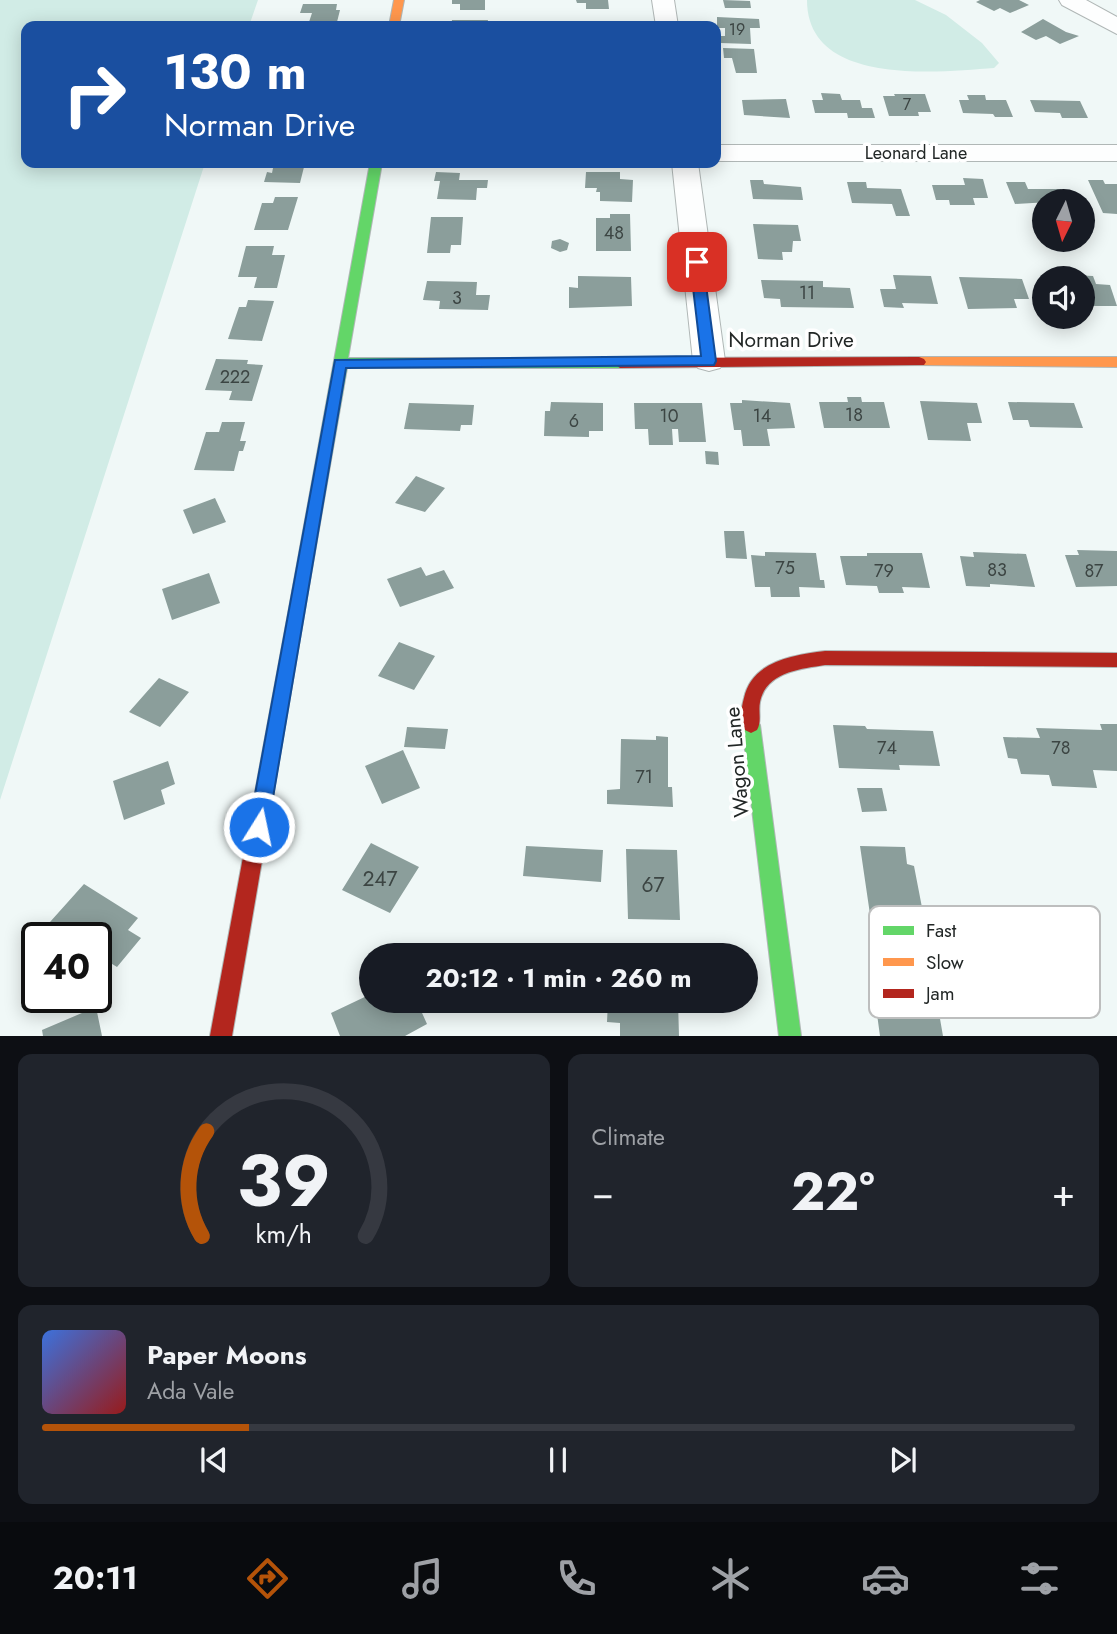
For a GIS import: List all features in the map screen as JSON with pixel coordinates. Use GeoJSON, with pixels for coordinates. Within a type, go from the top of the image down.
{"type":"FeatureCollection","features":[{"type":"Feature","properties":{"kind":"street"},"geometry":{"type":"LineString","coordinates":[[395,21],[399,0]]}},
{"type":"Feature","properties":{"kind":"street"},"geometry":{"type":"LineString","coordinates":[[663,0],[666,21]]}},
{"type":"Feature","properties":{"kind":"street"},"geometry":{"type":"LineString","coordinates":[[1070,0],[1117,27]]}},
{"type":"Feature","properties":{"kind":"street","name":"Leonard Lane"},"geometry":{"type":"LineString","coordinates":[[721,153],[1117,153]]}},
{"type":"Feature","properties":{"kind":"street"},"geometry":{"type":"LineString","coordinates":[[221,1035],[375,168]]}},
{"type":"Feature","properties":{"kind":"street"},"geometry":{"type":"LineString","coordinates":[[686,168],[709,361]]}},
{"type":"Feature","properties":{"kind":"street","name":"Norman Drive"},"geometry":{"type":"LineString","coordinates":[[340,363],[1117,362]]}},
{"type":"Feature","properties":{"kind":"street","name":"Wagon Lane"},"geometry":{"type":"LineString","coordinates":[[790,1035],[750,715],[750,700],[755,684],[778,665],[825,658],[1117,660]]}},
{"type":"Feature","properties":{"kind":"green space"},"geometry":{"type":"Polygon","coordinates":[[[0,0],[258,0],[251,21],[21,21],[21,168],[203,168],[0,800],[0,0]]]}},
{"type":"Feature","properties":{"kind":"green space"},"geometry":{"type":"Polygon","coordinates":[[[807,0],[915,0],[946,15],[982,43],[999,63],[994,68],[910,71],[851,61],[828,48],[813,28],[807,0]]]}},
{"type":"Feature","properties":{"kind":"building"},"geometry":{"type":"Polygon","coordinates":[[[452,0],[485,0],[485,10],[460,10],[460,4],[452,4],[452,0]]]}},
{"type":"Feature","properties":{"kind":"building"},"geometry":{"type":"Polygon","coordinates":[[[576,0],[608,0],[609,9],[586,9],[586,3],[577,3],[576,0]]]}},
{"type":"Feature","properties":{"kind":"building"},"geometry":{"type":"Polygon","coordinates":[[[723,0],[750,1],[751,8],[725,8],[723,0]]]}},
{"type":"Feature","properties":{"kind":"building"},"geometry":{"type":"Polygon","coordinates":[[[1019,0],[1029,5],[1010,13],[1000,8],[994,11],[976,2],[1019,0]]]}},
{"type":"Feature","properties":{"kind":"building"},"geometry":{"type":"Polygon","coordinates":[[[303,4],[337,4],[336,10],[340,10],[337,21],[309,21],[312,13],[300,13],[303,4]]]}},
{"type":"Feature","properties":{"kind":"building"},"geometry":{"type":"Polygon","coordinates":[[[717,17],[759,19],[760,28],[750,28],[751,44],[721,43],[725,28],[721,28],[721,21],[717,21],[717,17]]]}},
{"type":"Feature","properties":{"kind":"building"},"geometry":{"type":"Polygon","coordinates":[[[1043,19],[1079,36],[1060,44],[1046,36],[1036,40],[1021,32],[1043,19]]]}},
{"type":"Feature","properties":{"kind":"building"},"geometry":{"type":"Polygon","coordinates":[[[452,20],[488,20],[488,21],[452,20]]]}},
{"type":"Feature","properties":{"kind":"building"},"geometry":{"type":"Polygon","coordinates":[[[723,48],[754,49],[757,73],[736,73],[732,58],[724,58],[723,48]]]}},
{"type":"Feature","properties":{"kind":"building"},"geometry":{"type":"Polygon","coordinates":[[[821,93],[840,94],[842,100],[860,100],[862,108],[872,108],[875,118],[848,118],[847,113],[815,113],[812,100],[823,100],[821,93]]]}},
{"type":"Feature","properties":{"kind":"building"},"geometry":{"type":"Polygon","coordinates":[[[894,94],[925,94],[931,112],[918,112],[919,116],[889,116],[883,96],[895,96],[894,94]]]}},
{"type":"Feature","properties":{"kind":"building"},"geometry":{"type":"Polygon","coordinates":[[[967,95],[985,95],[986,100],[1006,100],[1013,117],[963,113],[959,100],[969,100],[967,95]]]}},
{"type":"Feature","properties":{"kind":"building"},"geometry":{"type":"Polygon","coordinates":[[[786,99],[790,118],[744,115],[742,100],[786,99]]]}},
{"type":"Feature","properties":{"kind":"building"},"geometry":{"type":"Polygon","coordinates":[[[1030,100],[1080,101],[1088,118],[1062,118],[1060,113],[1035,112],[1030,100]]]}},
{"type":"Feature","properties":{"kind":"building"},"geometry":{"type":"Polygon","coordinates":[[[273,168],[304,168],[300,183],[264,182],[267,172],[272,173],[273,168]]]}},
{"type":"Feature","properties":{"kind":"building"},"geometry":{"type":"Polygon","coordinates":[[[436,172],[460,173],[459,180],[488,180],[487,188],[477,188],[476,200],[437,199],[440,181],[434,181],[436,172]]]}},
{"type":"Feature","properties":{"kind":"building"},"geometry":{"type":"Polygon","coordinates":[[[586,172],[620,172],[620,179],[633,180],[632,202],[600,201],[597,188],[585,188],[586,172]]]}},
{"type":"Feature","properties":{"kind":"building"},"geometry":{"type":"Polygon","coordinates":[[[963,178],[983,179],[988,198],[973,198],[975,205],[950,205],[949,200],[936,200],[932,185],[965,185],[963,178]]]}},
{"type":"Feature","properties":{"kind":"building"},"geometry":{"type":"Polygon","coordinates":[[[750,180],[801,187],[803,200],[753,199],[750,180]]]}},
{"type":"Feature","properties":{"kind":"building"},"geometry":{"type":"Polygon","coordinates":[[[1088,180],[1117,184],[1117,214],[1103,213],[1096,198],[1096,189],[1092,189],[1088,180]]]}},
{"type":"Feature","properties":{"kind":"building"},"geometry":{"type":"Polygon","coordinates":[[[847,182],[866,182],[867,188],[901,189],[910,216],[896,216],[892,204],[852,203],[847,182]]]}},
{"type":"Feature","properties":{"kind":"building"},"geometry":{"type":"Polygon","coordinates":[[[1006,182],[1025,182],[1028,189],[1032,189],[1032,203],[1015,204],[1006,182]]]}},
{"type":"Feature","properties":{"kind":"building"},"geometry":{"type":"Polygon","coordinates":[[[275,197],[298,197],[288,230],[254,230],[262,203],[273,203],[275,197]]]}},
{"type":"Feature","properties":{"kind":"building"},"geometry":{"type":"Polygon","coordinates":[[[610,214],[630,214],[631,251],[596,251],[596,218],[610,218],[610,214]]]}},
{"type":"Feature","properties":{"kind":"building"},"geometry":{"type":"Polygon","coordinates":[[[431,217],[463,217],[461,245],[451,245],[450,253],[427,253],[431,217]]]}},
{"type":"Feature","properties":{"kind":"building"},"geometry":{"type":"Polygon","coordinates":[[[753,224],[798,225],[801,241],[793,241],[792,252],[782,252],[783,260],[758,259],[753,224]]]}},
{"type":"Feature","properties":{"kind":"building"},"geometry":{"type":"Polygon","coordinates":[[[560,239],[569,243],[567,250],[560,252],[551,248],[552,241],[560,239]]]}},
{"type":"Feature","properties":{"kind":"building"},"geometry":{"type":"Polygon","coordinates":[[[246,246],[274,246],[272,255],[285,255],[277,288],[254,288],[257,277],[238,277],[246,246]]]}},
{"type":"Feature","properties":{"kind":"building"},"geometry":{"type":"Polygon","coordinates":[[[893,275],[931,276],[938,304],[902,303],[904,308],[884,307],[880,289],[896,289],[893,275]]]}},
{"type":"Feature","properties":{"kind":"building"},"geometry":{"type":"Polygon","coordinates":[[[578,276],[631,277],[632,306],[569,308],[569,287],[578,288],[578,276]]]}},
{"type":"Feature","properties":{"kind":"building"},"geometry":{"type":"Polygon","coordinates":[[[959,277],[1022,279],[1029,299],[1014,299],[1017,308],[968,309],[959,277]]]}},
{"type":"Feature","properties":{"kind":"building"},"geometry":{"type":"Polygon","coordinates":[[[761,280],[823,281],[823,287],[850,288],[854,308],[781,307],[780,299],[764,298],[761,280]]]}},
{"type":"Feature","properties":{"kind":"building"},"geometry":{"type":"Polygon","coordinates":[[[427,281],[477,282],[476,295],[490,295],[488,310],[439,309],[440,301],[423,300],[427,281]]]}},
{"type":"Feature","properties":{"kind":"building"},"geometry":{"type":"Polygon","coordinates":[[[1095,281],[1096,284],[1110,285],[1117,306],[1095,306],[1095,281]]]}},
{"type":"Feature","properties":{"kind":"building"},"geometry":{"type":"Polygon","coordinates":[[[248,300],[274,301],[262,341],[228,339],[239,307],[246,307],[248,300]]]}},
{"type":"Feature","properties":{"kind":"building"},"geometry":{"type":"Polygon","coordinates":[[[216,359],[248,360],[247,364],[263,365],[252,401],[229,400],[232,391],[205,390],[216,359]]]}},
{"type":"Feature","properties":{"kind":"building"},"geometry":{"type":"Polygon","coordinates":[[[847,397],[861,397],[862,402],[884,402],[890,428],[824,428],[819,402],[848,402],[847,397]]]}},
{"type":"Feature","properties":{"kind":"building"},"geometry":{"type":"Polygon","coordinates":[[[742,400],[790,403],[795,428],[767,429],[770,446],[743,446],[741,430],[734,430],[730,403],[742,403],[742,400]]]}},
{"type":"Feature","properties":{"kind":"building"},"geometry":{"type":"Polygon","coordinates":[[[920,401],[977,403],[982,423],[967,423],[971,441],[928,440],[920,401]]]}},
{"type":"Feature","properties":{"kind":"building"},"geometry":{"type":"Polygon","coordinates":[[[551,402],[603,403],[603,431],[589,431],[589,437],[544,436],[545,411],[550,411],[551,402]]]}},
{"type":"Feature","properties":{"kind":"building"},"geometry":{"type":"Polygon","coordinates":[[[1008,402],[1074,403],[1083,428],[1030,427],[1028,420],[1013,420],[1008,402]]]}},
{"type":"Feature","properties":{"kind":"building"},"geometry":{"type":"Polygon","coordinates":[[[409,403],[474,405],[472,425],[461,425],[460,431],[404,429],[409,403]]]}},
{"type":"Feature","properties":{"kind":"building"},"geometry":{"type":"Polygon","coordinates":[[[634,403],[702,403],[706,442],[679,442],[678,429],[672,429],[673,445],[649,445],[648,429],[635,429],[634,403]]]}},
{"type":"Feature","properties":{"kind":"building"},"geometry":{"type":"Polygon","coordinates":[[[222,422],[245,422],[240,441],[246,441],[243,451],[239,451],[234,471],[194,470],[206,432],[219,432],[222,422]]]}},
{"type":"Feature","properties":{"kind":"building"},"geometry":{"type":"Polygon","coordinates":[[[705,451],[718,452],[719,465],[706,464],[705,451]]]}},
{"type":"Feature","properties":{"kind":"building"},"geometry":{"type":"Polygon","coordinates":[[[416,476],[445,488],[425,512],[395,503],[416,476]]]}},
{"type":"Feature","properties":{"kind":"building"},"geometry":{"type":"Polygon","coordinates":[[[215,498],[226,522],[193,534],[183,510],[215,498]]]}},
{"type":"Feature","properties":{"kind":"building"},"geometry":{"type":"Polygon","coordinates":[[[724,531],[744,531],[747,559],[726,558],[724,531]]]}},
{"type":"Feature","properties":{"kind":"building"},"geometry":{"type":"Polygon","coordinates":[[[1077,550],[1117,551],[1117,586],[1076,587],[1065,555],[1079,555],[1077,550]]]}},
{"type":"Feature","properties":{"kind":"building"},"geometry":{"type":"Polygon","coordinates":[[[765,552],[816,553],[820,580],[824,580],[825,588],[799,587],[800,597],[771,597],[770,587],[755,587],[751,555],[765,556],[765,552]]]}},
{"type":"Feature","properties":{"kind":"building"},"geometry":{"type":"Polygon","coordinates":[[[973,552],[1026,554],[1035,587],[990,584],[990,587],[966,586],[960,556],[974,557],[973,552]]]}},
{"type":"Feature","properties":{"kind":"building"},"geometry":{"type":"Polygon","coordinates":[[[867,553],[922,553],[930,588],[902,587],[904,593],[879,593],[877,586],[846,585],[840,556],[867,556],[867,553]]]}},
{"type":"Feature","properties":{"kind":"building"},"geometry":{"type":"Polygon","coordinates":[[[421,567],[426,576],[444,570],[454,588],[400,607],[387,579],[421,567]]]}},
{"type":"Feature","properties":{"kind":"building"},"geometry":{"type":"Polygon","coordinates":[[[209,573],[220,603],[172,620],[162,589],[209,573]]]}},
{"type":"Feature","properties":{"kind":"building"},"geometry":{"type":"Polygon","coordinates":[[[399,642],[435,656],[414,690],[378,676],[399,642]]]}},
{"type":"Feature","properties":{"kind":"building"},"geometry":{"type":"Polygon","coordinates":[[[159,678],[189,692],[160,727],[129,712],[159,678]]]}},
{"type":"Feature","properties":{"kind":"building"},"geometry":{"type":"Polygon","coordinates":[[[1100,724],[1117,724],[1117,771],[1093,770],[1097,788],[1052,786],[1049,775],[1021,774],[1017,759],[1008,758],[1003,737],[1040,738],[1036,728],[1102,730],[1100,724]]]}},
{"type":"Feature","properties":{"kind":"building"},"geometry":{"type":"Polygon","coordinates":[[[833,725],[933,731],[940,766],[899,765],[900,770],[839,768],[833,725]]]}},
{"type":"Feature","properties":{"kind":"building"},"geometry":{"type":"Polygon","coordinates":[[[407,727],[448,729],[445,749],[404,747],[407,727]]]}},
{"type":"Feature","properties":{"kind":"building"},"geometry":{"type":"Polygon","coordinates":[[[656,736],[668,737],[668,787],[672,787],[673,807],[607,804],[607,790],[620,789],[621,739],[656,740],[656,736]]]}},
{"type":"Feature","properties":{"kind":"building"},"geometry":{"type":"Polygon","coordinates":[[[403,750],[420,788],[382,804],[365,766],[403,750]]]}},
{"type":"Feature","properties":{"kind":"building"},"geometry":{"type":"Polygon","coordinates":[[[168,761],[175,784],[161,790],[165,804],[124,820],[113,781],[168,761]]]}},
{"type":"Feature","properties":{"kind":"building"},"geometry":{"type":"Polygon","coordinates":[[[857,788],[882,788],[887,811],[862,812],[857,788]]]}},
{"type":"Feature","properties":{"kind":"building"},"geometry":{"type":"Polygon","coordinates":[[[371,843],[419,867],[390,913],[342,890],[371,843]]]}},
{"type":"Feature","properties":{"kind":"building"},"geometry":{"type":"Polygon","coordinates":[[[526,846],[603,850],[601,882],[523,876],[526,846]]]}},
{"type":"Feature","properties":{"kind":"building"},"geometry":{"type":"Polygon","coordinates":[[[860,846],[905,847],[907,864],[914,866],[922,906],[869,908],[860,846]]]}},
{"type":"Feature","properties":{"kind":"building"},"geometry":{"type":"Polygon","coordinates":[[[626,849],[677,850],[680,920],[628,919],[626,849]]]}},
{"type":"Feature","properties":{"kind":"building"},"geometry":{"type":"Polygon","coordinates":[[[84,884],[138,918],[128,930],[141,938],[117,967],[112,964],[112,922],[50,922],[84,884]]]}},
{"type":"Feature","properties":{"kind":"building"},"geometry":{"type":"Polygon","coordinates":[[[359,1000],[359,1013],[422,1013],[427,1024],[405,1036],[340,1036],[331,1013],[359,1000]]]}},
{"type":"Feature","properties":{"kind":"building"},"geometry":{"type":"Polygon","coordinates":[[[82,1013],[97,1013],[102,1036],[43,1036],[42,1030],[82,1013]]]}},
{"type":"Feature","properties":{"kind":"building"},"geometry":{"type":"Polygon","coordinates":[[[607,1013],[678,1013],[679,1036],[620,1036],[620,1023],[607,1022],[607,1013]]]}},
{"type":"Feature","properties":{"kind":"building"},"geometry":{"type":"Polygon","coordinates":[[[878,1018],[940,1018],[943,1036],[880,1036],[878,1018]]]}},
{"type":"Feature","properties":{"kind":"traffic: fast"},"geometry":{"type":"LineString","coordinates":[[300,592],[375,168]]}},
{"type":"Feature","properties":{"kind":"traffic: fast"},"geometry":{"type":"LineString","coordinates":[[340,363],[620,363]]}},
{"type":"Feature","properties":{"kind":"traffic: fast"},"geometry":{"type":"LineString","coordinates":[[751,725],[790,1036]]}},
{"type":"Feature","properties":{"kind":"traffic: slow"},"geometry":{"type":"LineString","coordinates":[[395,21],[399,0]]}},
{"type":"Feature","properties":{"kind":"traffic: slow"},"geometry":{"type":"LineString","coordinates":[[919,362],[1117,362]]}},
{"type":"Feature","properties":{"kind":"traffic: jam"},"geometry":{"type":"LineString","coordinates":[[620,363],[919,362]]}},
{"type":"Feature","properties":{"kind":"traffic: jam"},"geometry":{"type":"LineString","coordinates":[[221,1036],[300,592]]}},
{"type":"Feature","properties":{"kind":"traffic: jam"},"geometry":{"type":"LineString","coordinates":[[751,725],[750,707],[760,681],[781,667],[809,660],[1117,660]]}},
{"type":"Feature","properties":{"kind":"route"},"geometry":{"type":"LineString","coordinates":[[259,827],[340,363],[709,361],[697,262]]}}]}
